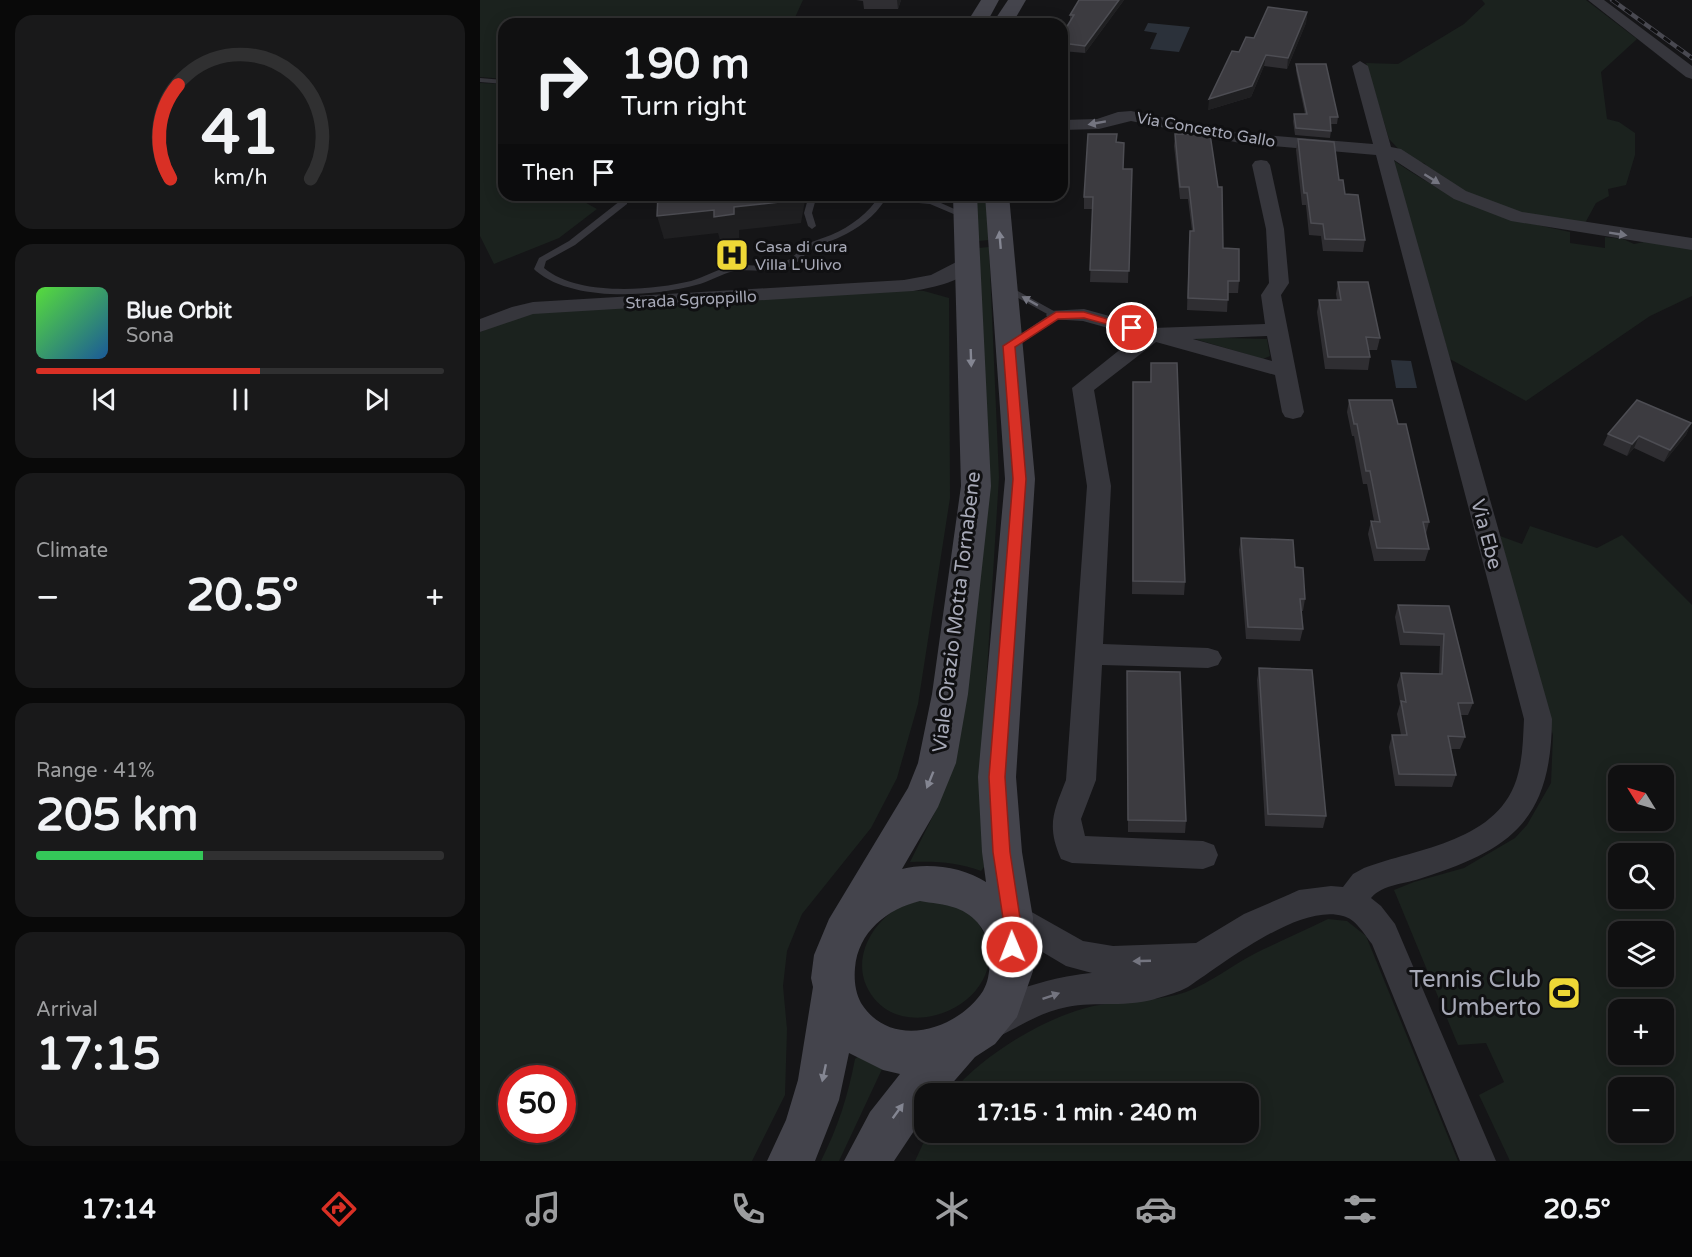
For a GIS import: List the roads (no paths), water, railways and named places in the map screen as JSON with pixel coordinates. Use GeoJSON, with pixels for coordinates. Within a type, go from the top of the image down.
{"type":"FeatureCollection","features":[{"type":"Feature","properties":{"kind":"main road"},"geometry":{"type":"LineString","coordinates":[[980,18],[990,0]]}},
{"type":"Feature","properties":{"kind":"main road"},"geometry":{"type":"LineString","coordinates":[[1006,18],[1017,0]]}},
{"type":"Feature","properties":{"kind":"main road"},"geometry":{"type":"LineString","coordinates":[[868,1161],[897,1111],[929,1073],[995,1013],[1006,993],[1012,972],[1002,921],[1002,852],[997,777],[1020,479],[997,201]]}},
{"type":"Feature","properties":{"kind":"main road","name":"Viale Orazio Motta Tornabene"},"geometry":{"type":"LineString","coordinates":[[838,953],[924,795],[937,763],[950,694],[976,486],[968,262],[959,202]]}},
{"type":"Feature","properties":{"kind":"main road"},"geometry":{"type":"LineString","coordinates":[[791,1161],[806,1129],[823,1080],[829,1045],[838,953],[858,914],[876,899],[897,888],[920,883],[943,883],[964,889],[1002,921]]}},
{"type":"Feature","properties":{"kind":"main road"},"geometry":{"type":"LineString","coordinates":[[838,953],[834,997],[844,1019],[861,1036],[883,1048],[908,1053],[935,1052],[970,1036]]}},
{"type":"Feature","properties":{"kind":"street"},"geometry":{"type":"LineString","coordinates":[[1595,0],[1692,75]]}},
{"type":"Feature","properties":{"kind":"street","name":"Via Ebe"},"geometry":{"type":"LineString","coordinates":[[1351,902],[1366,882],[1468,849],[1495,832],[1513,816],[1530,788],[1539,747],[1538,719],[1360,66]]}},
{"type":"Feature","properties":{"kind":"street","name":"Via Concetto Gallo"},"geometry":{"type":"LineString","coordinates":[[1068,125],[1099,124],[1118,117],[1131,116],[1240,138],[1382,150],[1395,153],[1460,195],[1518,217],[1692,244]]}},
{"type":"Feature","properties":{"kind":"street"},"geometry":{"type":"LineString","coordinates":[[1261,165],[1275,229],[1279,283],[1271,295],[1293,412]]}},
{"type":"Feature","properties":{"kind":"street"},"geometry":{"type":"LineString","coordinates":[[904,286],[943,279],[957,272],[968,262]]}},
{"type":"Feature","properties":{"kind":"street"},"geometry":{"type":"LineString","coordinates":[[904,286],[935,288],[954,293],[961,298],[970,313]]}},
{"type":"Feature","properties":{"kind":"street","name":"Strada Sgroppillo"},"geometry":{"type":"LineString","coordinates":[[480,326],[533,308],[904,286]]}},
{"type":"Feature","properties":{"kind":"street"},"geometry":{"type":"LineString","coordinates":[[1056,315],[1084,315],[1284,371]]}},
{"type":"Feature","properties":{"kind":"street"},"geometry":{"type":"LineString","coordinates":[[1203,855],[1071,849],[1066,819],[1081,780],[1099,486],[1083,388],[1153,334],[1276,330]]}},
{"type":"Feature","properties":{"kind":"street"},"geometry":{"type":"LineString","coordinates":[[1090,654],[1208,658]]}},
{"type":"Feature","properties":{"kind":"street"},"geometry":{"type":"LineString","coordinates":[[970,1036],[1014,1009],[1066,991],[1148,986],[1174,978],[1200,958],[1255,925],[1299,906],[1331,900],[1351,902],[1370,916],[1384,935],[1478,1161]]}},
{"type":"Feature","properties":{"kind":"street"},"geometry":{"type":"LineString","coordinates":[[1002,921],[1078,955],[1113,962],[1200,958]]}},
{"type":"Feature","properties":{"kind":"lane"},"geometry":{"type":"LineString","coordinates":[[480,80],[498,82]]}},
{"type":"Feature","properties":{"kind":"lane"},"geometry":{"type":"LineString","coordinates":[[624,201],[572,243],[542,260],[539,269],[546,278],[580,288],[666,288],[694,283],[739,267],[765,270],[780,268],[794,262],[810,246],[840,234],[859,223],[879,201]]}},
{"type":"Feature","properties":{"kind":"lane"},"geometry":{"type":"LineString","coordinates":[[811,201],[808,213],[812,226]]}},
{"type":"Feature","properties":{"kind":"lane"},"geometry":{"type":"LineString","coordinates":[[924,201],[959,202]]}},
{"type":"Feature","properties":{"kind":"lane"},"geometry":{"type":"LineString","coordinates":[[932,202],[959,202]]}},
{"type":"Feature","properties":{"kind":"lane"},"geometry":{"type":"LineString","coordinates":[[1004,287],[1056,315],[1009,346]]}},
{"type":"Feature","properties":{"kind":"railway"},"geometry":{"type":"LineString","coordinates":[[1612,0],[1692,58]]}},
{"type":"Feature","properties":{"kind":"place","name":"Casa di cura Villa L'Ulivo"},"geometry":{"type":"Point","coordinates":[732,255]}},
{"type":"Feature","properties":{"kind":"place","name":"Tennis Club Umberto"},"geometry":{"type":"Point","coordinates":[1564,993]}}]}
